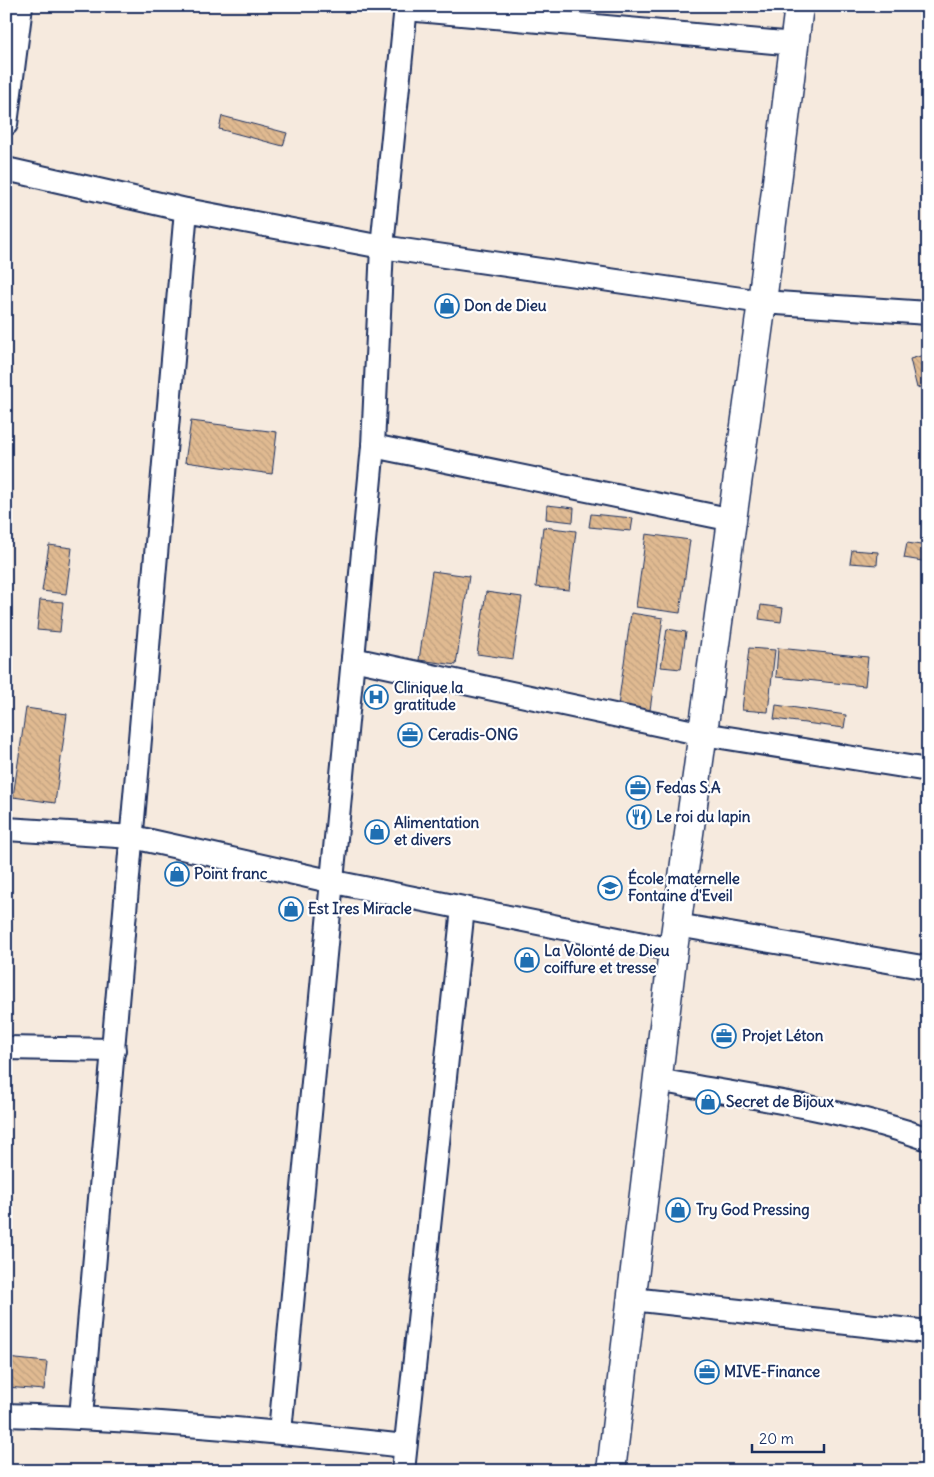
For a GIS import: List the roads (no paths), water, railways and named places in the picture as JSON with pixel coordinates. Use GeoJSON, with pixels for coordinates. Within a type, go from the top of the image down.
{"type":"FeatureCollection","features":[{"type":"Feature","properties":{"kind":"main road"},"geometry":{"type":"LineString","coordinates":[[611,1471],[675,938],[762,302],[799,6]]}},
{"type":"Feature","properties":{"kind":"street"},"geometry":{"type":"LineString","coordinates":[[6,124],[21,6]]}},
{"type":"Feature","properties":{"kind":"street"},"geometry":{"type":"LineString","coordinates":[[280,1432],[334,882],[373,446],[382,247],[406,8],[795,44]]}},
{"type":"Feature","properties":{"kind":"street"},"geometry":{"type":"LineString","coordinates":[[6,169],[186,210],[382,247],[762,302],[928,313]]}},
{"type":"Feature","properties":{"kind":"street"},"geometry":{"type":"LineString","coordinates":[[81,1417],[133,837],[186,210]]}},
{"type":"Feature","properties":{"kind":"street"},"geometry":{"type":"LineString","coordinates":[[373,446],[732,520]]}},
{"type":"Feature","properties":{"kind":"street"},"geometry":{"type":"LineString","coordinates":[[353,659],[703,734],[928,770]]}},
{"type":"Feature","properties":{"kind":"street"},"geometry":{"type":"LineString","coordinates":[[6,829],[133,837],[334,882],[463,908],[675,938],[928,968]]}},
{"type":"Feature","properties":{"kind":"street"},"geometry":{"type":"LineString","coordinates":[[403,1471],[463,908]]}},
{"type":"Feature","properties":{"kind":"street"},"geometry":{"type":"LineString","coordinates":[[6,1048],[114,1050]]}},
{"type":"Feature","properties":{"kind":"street"},"geometry":{"type":"LineString","coordinates":[[658,1080],[843,1115],[899,1129],[928,1139]]}},
{"type":"Feature","properties":{"kind":"street"},"geometry":{"type":"LineString","coordinates":[[632,1299],[928,1332]]}},
{"type":"Feature","properties":{"kind":"street"},"geometry":{"type":"LineString","coordinates":[[6,1415],[81,1417],[280,1432],[405,1446]]}},
{"type":"Feature","properties":{"kind":"place","name":"Don de Dieu"},"geometry":{"type":"Point","coordinates":[447,306]}},
{"type":"Feature","properties":{"kind":"place","name":"Clinique la gratitude"},"geometry":{"type":"Point","coordinates":[376,697]}},
{"type":"Feature","properties":{"kind":"place","name":"Ceradis-ONG"},"geometry":{"type":"Point","coordinates":[410,735]}},
{"type":"Feature","properties":{"kind":"place","name":"Fedas S.A"},"geometry":{"type":"Point","coordinates":[638,788]}},
{"type":"Feature","properties":{"kind":"place","name":"Le roi du lapin"},"geometry":{"type":"Point","coordinates":[639,817]}},
{"type":"Feature","properties":{"kind":"place","name":"Alimentation et divers"},"geometry":{"type":"Point","coordinates":[377,832]}},
{"type":"Feature","properties":{"kind":"place","name":"Point franc"},"geometry":{"type":"Point","coordinates":[177,874]}},
{"type":"Feature","properties":{"kind":"place","name":"École maternelle Fontaine d'Eveil"},"geometry":{"type":"Point","coordinates":[610,888]}},
{"type":"Feature","properties":{"kind":"place","name":"Est Ires Miracle"},"geometry":{"type":"Point","coordinates":[291,909]}},
{"type":"Feature","properties":{"kind":"place","name":"La Volonté de Dieu coiffure et tresse"},"geometry":{"type":"Point","coordinates":[527,960]}},
{"type":"Feature","properties":{"kind":"place","name":"Projet Léton"},"geometry":{"type":"Point","coordinates":[724,1036]}},
{"type":"Feature","properties":{"kind":"place","name":"Secret de Bijoux"},"geometry":{"type":"Point","coordinates":[708,1102]}},
{"type":"Feature","properties":{"kind":"place","name":"Try God Pressing"},"geometry":{"type":"Point","coordinates":[678,1210]}},
{"type":"Feature","properties":{"kind":"place","name":"MIVE-Finance"},"geometry":{"type":"Point","coordinates":[707,1372]}}]}
